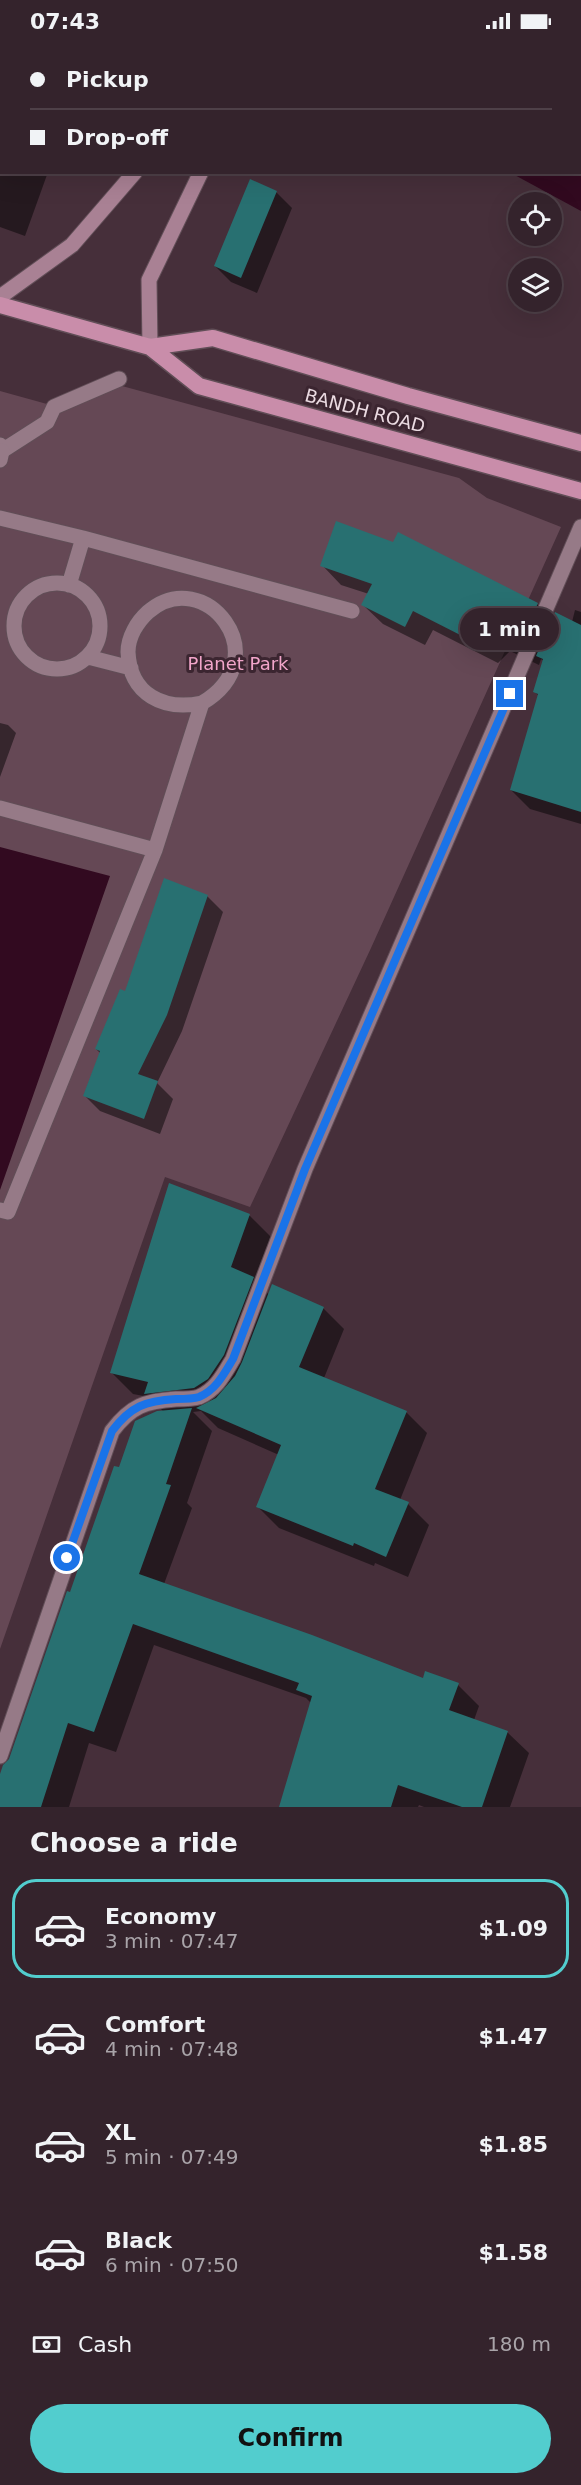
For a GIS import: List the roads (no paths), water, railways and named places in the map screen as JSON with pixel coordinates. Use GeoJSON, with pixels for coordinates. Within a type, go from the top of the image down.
{"type":"FeatureCollection","features":[{"type":"Feature","properties":{"kind":"highway","name":"BANDH ROAD"},"geometry":{"type":"LineString","coordinates":[[0,305],[150,346],[213,338],[408,396],[581,443]]}},
{"type":"Feature","properties":{"kind":"highway","name":"BANDH ROAD"},"geometry":{"type":"LineString","coordinates":[[150,346],[199,386],[581,491]]}},
{"type":"Feature","properties":{"kind":"main road"},"geometry":{"type":"LineString","coordinates":[[0,297],[72,245],[133,174]]}},
{"type":"Feature","properties":{"kind":"main road"},"geometry":{"type":"LineString","coordinates":[[150,346],[149,280],[200,174]]}},
{"type":"Feature","properties":{"kind":"street"},"geometry":{"type":"LineString","coordinates":[[1,452],[47,422],[54,407],[119,379]]}},
{"type":"Feature","properties":{"kind":"street"},"geometry":{"type":"LineString","coordinates":[[0,518],[83,538],[352,611]]}},
{"type":"Feature","properties":{"kind":"street"},"geometry":{"type":"LineString","coordinates":[[0,1755],[112,1431],[125,1414],[139,1406],[161,1400],[199,1397],[220,1382],[233,1359],[305,1169],[581,526]]}},
{"type":"Feature","properties":{"kind":"street"},"geometry":{"type":"LineString","coordinates":[[69,585],[83,538]]}},
{"type":"Feature","properties":{"kind":"street"},"geometry":{"type":"LineString","coordinates":[[47,584],[69,585],[88,595],[96,606],[100,619],[100,633],[96,646],[88,657],[76,665],[63,669],[50,669],[26,656],[17,643],[14,628],[16,614],[23,600],[33,590],[47,584]]}},
{"type":"Feature","properties":{"kind":"street"},"geometry":{"type":"LineString","coordinates":[[189,599],[206,604],[226,622],[236,646],[235,664],[228,681],[217,694],[202,703],[184,707],[166,705],[151,696],[139,684],[131,668],[128,650],[132,633],[141,618],[155,606],[171,600],[189,599]]}},
{"type":"Feature","properties":{"kind":"street"},"geometry":{"type":"LineString","coordinates":[[88,657],[131,668]]}},
{"type":"Feature","properties":{"kind":"street"},"geometry":{"type":"LineString","coordinates":[[0,1210],[8,1212],[155,850],[202,703]]}},
{"type":"Feature","properties":{"kind":"street"},"geometry":{"type":"LineString","coordinates":[[0,808],[155,850]]}},
{"type":"Feature","properties":{"kind":"park label","name":"Planet Park"},"geometry":{"type":"Point","coordinates":[238,664]}}]}
